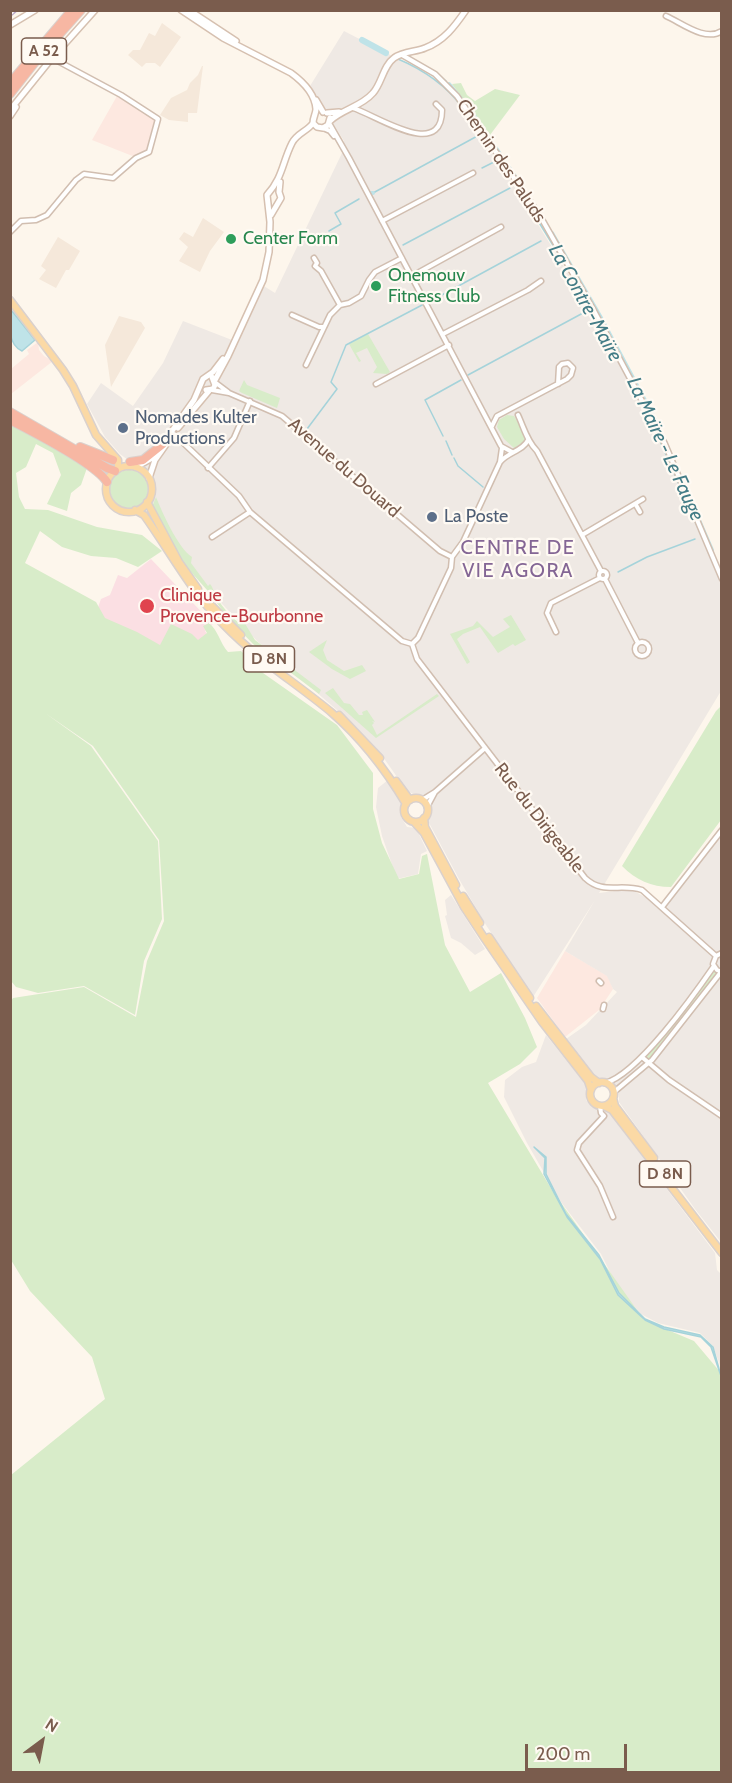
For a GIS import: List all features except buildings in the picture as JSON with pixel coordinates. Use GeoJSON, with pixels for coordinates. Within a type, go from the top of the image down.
{"type":"FeatureCollection","features":[{"type":"Feature","properties":{"kind":"highway","name":"A 52"},"geometry":{"type":"LineString","coordinates":[[10,83],[72,10]]}},
{"type":"Feature","properties":{"kind":"highway","name":"A 52"},"geometry":{"type":"LineString","coordinates":[[10,94],[81,10]]}},
{"type":"Feature","properties":{"kind":"highway"},"geometry":{"type":"LineString","coordinates":[[10,412],[106,468],[117,470]]}},
{"type":"Feature","properties":{"kind":"highway"},"geometry":{"type":"LineString","coordinates":[[10,420],[102,474],[107,482]]}},
{"type":"Feature","properties":{"kind":"highway"},"geometry":{"type":"LineString","coordinates":[[46,432],[113,460]]}},
{"type":"Feature","properties":{"kind":"highway"},"geometry":{"type":"LineString","coordinates":[[132,465],[143,460],[163,444]]}},
{"type":"Feature","properties":{"kind":"main road"},"geometry":{"type":"LineString","coordinates":[[10,300],[69,380],[101,441],[118,460],[117,470]]}},
{"type":"Feature","properties":{"kind":"main road"},"geometry":{"type":"LineString","coordinates":[[101,441],[149,478],[151,492],[147,502],[135,510],[125,511],[112,504],[107,494],[107,482],[117,470],[132,465]]}},
{"type":"Feature","properties":{"kind":"main road","name":"D 8N"},"geometry":{"type":"LineString","coordinates":[[147,502],[179,562],[216,610],[246,641],[348,723],[375,751],[408,802]]}},
{"type":"Feature","properties":{"kind":"main road","name":"D 8N"},"geometry":{"type":"LineString","coordinates":[[135,510],[144,515],[193,589],[225,626],[264,661],[333,714],[374,758],[408,802]]}},
{"type":"Feature","properties":{"kind":"main road"},"geometry":{"type":"LineString","coordinates":[[416,798],[422,800],[427,807],[424,818],[425,827],[464,898],[535,1006],[591,1077],[611,1086],[613,1095],[609,1103],[602,1106],[592,1100],[588,1081],[531,1007],[468,914],[423,833],[404,814],[408,802],[416,798]]}},
{"type":"Feature","properties":{"kind":"main road"},"geometry":{"type":"LineString","coordinates":[[414,822],[424,818]]}},
{"type":"Feature","properties":{"kind":"main road"},"geometry":{"type":"LineString","coordinates":[[591,1090],[602,1083]]}},
{"type":"Feature","properties":{"kind":"main road","name":"D 8N"},"geometry":{"type":"LineString","coordinates":[[613,1095],[615,1106],[720,1249]]}},
{"type":"Feature","properties":{"kind":"main road","name":"D 8n"},"geometry":{"type":"LineString","coordinates":[[602,1106],[612,1110],[720,1249]]}},
{"type":"Feature","properties":{"kind":"street"},"geometry":{"type":"LineString","coordinates":[[10,26],[35,10]]}},
{"type":"Feature","properties":{"kind":"street"},"geometry":{"type":"LineString","coordinates":[[10,116],[52,58],[95,10]]}},
{"type":"Feature","properties":{"kind":"street"},"geometry":{"type":"LineString","coordinates":[[181,10],[223,38],[301,80],[315,105],[311,127],[299,134],[293,142],[279,177],[276,191],[281,198],[270,217]]}},
{"type":"Feature","properties":{"kind":"street"},"geometry":{"type":"LineString","coordinates":[[174,434],[239,496],[250,512],[402,641],[412,644],[418,638],[451,568],[452,557],[461,546],[500,462],[501,446],[311,89],[303,78],[247,48],[189,10]]}},
{"type":"Feature","properties":{"kind":"street"},"geometry":{"type":"LineString","coordinates":[[315,114],[339,111],[362,99],[374,86],[390,56],[436,39],[464,10]]}},
{"type":"Feature","properties":{"kind":"street"},"geometry":{"type":"LineString","coordinates":[[149,478],[155,460],[197,403],[210,390],[263,280],[269,252],[270,217],[267,195],[276,191],[300,136],[321,128],[367,99],[377,88],[388,63],[401,54],[435,43],[448,34],[464,10]]}},
{"type":"Feature","properties":{"kind":"street"},"geometry":{"type":"LineString","coordinates":[[666,16],[705,35],[714,35],[722,31]]}},
{"type":"Feature","properties":{"kind":"street","name":"Chemin des Paluds"},"geometry":{"type":"LineString","coordinates":[[401,54],[435,74],[457,96],[539,214],[665,444],[722,579]]}},
{"type":"Feature","properties":{"kind":"street"},"geometry":{"type":"LineString","coordinates":[[10,232],[21,221],[36,220],[46,215],[80,176],[88,174],[113,178],[141,154],[149,152],[158,117],[52,58]]}},
{"type":"Feature","properties":{"kind":"street"},"geometry":{"type":"LineString","coordinates":[[10,110],[36,79]]}},
{"type":"Feature","properties":{"kind":"street"},"geometry":{"type":"LineString","coordinates":[[367,99],[365,106],[368,112]]}},
{"type":"Feature","properties":{"kind":"street"},"geometry":{"type":"LineString","coordinates":[[353,108],[368,112],[415,134],[427,135],[433,132],[441,121],[442,110],[436,104]]}},
{"type":"Feature","properties":{"kind":"street"},"geometry":{"type":"LineString","coordinates":[[340,114],[334,126],[343,146]]}},
{"type":"Feature","properties":{"kind":"street"},"geometry":{"type":"LineString","coordinates":[[313,123],[330,131],[343,146]]}},
{"type":"Feature","properties":{"kind":"street"},"geometry":{"type":"LineString","coordinates":[[382,221],[473,173]]}},
{"type":"Feature","properties":{"kind":"street"},"geometry":{"type":"LineString","coordinates":[[267,201],[273,205],[277,204]]}},
{"type":"Feature","properties":{"kind":"street"},"geometry":{"type":"LineString","coordinates":[[412,276],[501,227]]}},
{"type":"Feature","properties":{"kind":"street"},"geometry":{"type":"LineString","coordinates":[[314,258],[317,262],[315,267],[321,271],[340,305]]}},
{"type":"Feature","properties":{"kind":"street"},"geometry":{"type":"LineString","coordinates":[[306,365],[330,315],[340,305],[361,296],[372,275],[402,258]]}},
{"type":"Feature","properties":{"kind":"street"},"geometry":{"type":"LineString","coordinates":[[443,334],[541,281]]}},
{"type":"Feature","properties":{"kind":"street"},"geometry":{"type":"LineString","coordinates":[[292,315],[323,327]]}},
{"type":"Feature","properties":{"kind":"street"},"geometry":{"type":"LineString","coordinates":[[163,444],[202,386],[203,379],[213,372],[235,340]]}},
{"type":"Feature","properties":{"kind":"street"},"geometry":{"type":"LineString","coordinates":[[376,384],[449,345]]}},
{"type":"Feature","properties":{"kind":"street"},"geometry":{"type":"LineString","coordinates":[[483,411],[490,416],[497,416],[565,381],[573,371],[568,363],[565,362],[559,367],[558,384]]}},
{"type":"Feature","properties":{"kind":"street"},"geometry":{"type":"LineString","coordinates":[[208,376],[215,381]]}},
{"type":"Feature","properties":{"kind":"street","name":"Avenue du Douard"},"geometry":{"type":"LineString","coordinates":[[215,381],[229,393]]}},
{"type":"Feature","properties":{"kind":"street"},"geometry":{"type":"LineString","coordinates":[[202,386],[210,390]]}},
{"type":"Feature","properties":{"kind":"street","name":"Avenue du Douard"},"geometry":{"type":"LineString","coordinates":[[210,390],[229,393],[282,416],[440,551],[452,557]]}},
{"type":"Feature","properties":{"kind":"street"},"geometry":{"type":"LineString","coordinates":[[208,468],[234,438],[250,401]]}},
{"type":"Feature","properties":{"kind":"street"},"geometry":{"type":"LineString","coordinates":[[518,416],[521,404]]}},
{"type":"Feature","properties":{"kind":"street"},"geometry":{"type":"LineString","coordinates":[[506,411],[518,416],[527,432],[528,440],[582,535],[601,571],[599,574],[638,643]]}},
{"type":"Feature","properties":{"kind":"street"},"geometry":{"type":"LineString","coordinates":[[492,427],[497,416]]}},
{"type":"Feature","properties":{"kind":"street"},"geometry":{"type":"LineString","coordinates":[[500,462],[525,446],[528,440]]}},
{"type":"Feature","properties":{"kind":"street"},"geometry":{"type":"LineString","coordinates":[[501,446],[512,453]]}},
{"type":"Feature","properties":{"kind":"street"},"geometry":{"type":"LineString","coordinates":[[525,446],[534,448]]}},
{"type":"Feature","properties":{"kind":"street"},"geometry":{"type":"LineString","coordinates":[[582,535],[643,499]]}},
{"type":"Feature","properties":{"kind":"street"},"geometry":{"type":"LineString","coordinates":[[636,505],[640,512]]}},
{"type":"Feature","properties":{"kind":"street"},"geometry":{"type":"LineString","coordinates":[[212,537],[250,512]]}},
{"type":"Feature","properties":{"kind":"street"},"geometry":{"type":"LineString","coordinates":[[556,632],[547,613],[551,603],[602,578]]}},
{"type":"Feature","properties":{"kind":"street"},"geometry":{"type":"LineString","coordinates":[[638,643],[646,643],[650,649],[645,656],[639,655],[635,649],[638,643]]}},
{"type":"Feature","properties":{"kind":"street","name":"Rue du Dirigeable"},"geometry":{"type":"LineString","coordinates":[[412,644],[417,659],[585,878],[595,886],[605,889],[632,886],[642,890],[662,907]]}},
{"type":"Feature","properties":{"kind":"street"},"geometry":{"type":"LineString","coordinates":[[636,662],[639,655]]}},
{"type":"Feature","properties":{"kind":"street"},"geometry":{"type":"LineString","coordinates":[[427,807],[429,799],[435,792],[485,749]]}},
{"type":"Feature","properties":{"kind":"street"},"geometry":{"type":"LineString","coordinates":[[422,800],[435,792]]}},
{"type":"Feature","properties":{"kind":"street"},"geometry":{"type":"LineString","coordinates":[[716,956],[662,907],[722,830]]}},
{"type":"Feature","properties":{"kind":"street"},"geometry":{"type":"LineString","coordinates":[[602,1083],[612,1081],[643,1058],[714,966],[713,961],[716,956],[722,953]]}},
{"type":"Feature","properties":{"kind":"street"},"geometry":{"type":"LineString","coordinates":[[613,1095],[649,1064],[721,972],[714,966]]}},
{"type":"Feature","properties":{"kind":"street"},"geometry":{"type":"LineString","coordinates":[[643,1058],[722,1116]]}},
{"type":"Feature","properties":{"kind":"street"},"geometry":{"type":"LineString","coordinates":[[602,1106],[601,1113],[604,1116],[583,1138],[577,1150],[603,1191],[613,1217]]}},
{"type":"Feature","properties":{"kind":"shaded area"},"geometry":{"type":"Polygon","coordinates":[[[162,23],[181,37],[160,67],[155,63],[146,63],[142,67],[128,55],[133,50],[140,50],[149,33],[155,36],[162,23]]]}},
{"type":"Feature","properties":{"kind":"shaded area"},"geometry":{"type":"Polygon","coordinates":[[[344,31],[427,74],[445,88],[498,160],[573,281],[618,361],[663,450],[721,583],[721,691],[599,893],[630,889],[647,898],[657,908],[721,826],[721,1242],[619,1102],[619,1089],[610,1080],[596,1078],[566,1039],[586,1025],[617,992],[613,989],[607,976],[565,951],[595,900],[533,997],[459,879],[428,821],[431,807],[407,791],[378,750],[352,723],[257,641],[210,591],[151,508],[154,491],[152,478],[120,454],[105,437],[87,404],[101,383],[133,406],[163,363],[183,321],[232,340],[259,283],[275,293],[342,153],[344,141],[310,86],[344,31]]]}},
{"type":"Feature","properties":{"kind":"shaded area"},"geometry":{"type":"Polygon","coordinates":[[[202,66],[197,113],[188,113],[188,122],[169,120],[160,115],[171,98],[187,90],[202,66]]]}},
{"type":"Feature","properties":{"kind":"shaded area"},"geometry":{"type":"Polygon","coordinates":[[[117,96],[157,120],[150,149],[135,157],[92,140],[117,96]]]}},
{"type":"Feature","properties":{"kind":"shaded area"},"geometry":{"type":"Polygon","coordinates":[[[203,218],[224,232],[210,251],[200,272],[179,261],[188,247],[179,239],[184,232],[193,237],[203,218]]]}},
{"type":"Feature","properties":{"kind":"shaded area"},"geometry":{"type":"Polygon","coordinates":[[[58,237],[80,251],[56,288],[39,279],[46,270],[41,266],[58,237]]]}},
{"type":"Feature","properties":{"kind":"shaded area"},"geometry":{"type":"Polygon","coordinates":[[[119,316],[141,322],[145,328],[111,387],[105,345],[119,316]]]}},
{"type":"Feature","properties":{"kind":"shaded area"},"geometry":{"type":"Polygon","coordinates":[[[38,342],[39,350],[53,361],[11,394],[11,369],[29,354],[27,350],[38,342]]]}},
{"type":"Feature","properties":{"kind":"shaded area","name":"Clinique Provence-Bourbonne"},"geometry":{"type":"Polygon","coordinates":[[[151,559],[213,624],[205,631],[209,637],[161,651],[92,624],[101,599],[110,595],[118,575],[127,578],[151,559]]]}},
{"type":"Feature","properties":{"kind":"shaded area"},"geometry":{"type":"Polygon","coordinates":[[[388,780],[402,803],[401,817],[407,827],[416,828],[427,851],[421,854],[418,874],[397,879],[382,836],[376,807],[378,788],[388,780]]]}},
{"type":"Feature","properties":{"kind":"shaded area"},"geometry":{"type":"Polygon","coordinates":[[[451,895],[485,949],[475,955],[451,938],[445,916],[447,915],[445,900],[451,895]]]}},
{"type":"Feature","properties":{"kind":"shaded area"},"geometry":{"type":"Polygon","coordinates":[[[565,951],[608,976],[613,989],[599,1010],[565,1037],[537,998],[565,951]]]}},
{"type":"Feature","properties":{"kind":"shaded area"},"geometry":{"type":"Polygon","coordinates":[[[546,1035],[587,1086],[586,1100],[595,1108],[608,1111],[715,1253],[717,1270],[721,1274],[721,1368],[713,1346],[700,1333],[658,1323],[641,1314],[619,1290],[601,1254],[561,1202],[527,1143],[504,1097],[505,1080],[522,1067],[536,1062],[546,1035]]]}},
{"type":"Feature","properties":{"kind":"green space"},"geometry":{"type":"Polygon","coordinates":[[[461,83],[467,95],[475,101],[495,89],[520,95],[490,135],[452,84],[461,83]]]}},
{"type":"Feature","properties":{"kind":"green space"},"geometry":{"type":"Polygon","coordinates":[[[368,334],[390,372],[387,374],[373,373],[377,367],[367,348],[356,353],[361,361],[359,362],[349,344],[368,334]]]}},
{"type":"Feature","properties":{"kind":"green space"},"geometry":{"type":"Polygon","coordinates":[[[244,380],[247,385],[280,398],[277,408],[239,391],[244,380]]]}},
{"type":"Feature","properties":{"kind":"green space"},"geometry":{"type":"Polygon","coordinates":[[[507,415],[514,416],[525,435],[524,442],[514,448],[504,439],[497,427],[499,420],[507,415]]]}},
{"type":"Feature","properties":{"kind":"green space"},"geometry":{"type":"Polygon","coordinates":[[[11,423],[87,468],[81,485],[71,493],[67,511],[47,504],[61,475],[53,453],[36,444],[26,467],[16,473],[19,497],[25,509],[48,510],[97,527],[142,535],[162,551],[138,567],[116,558],[91,556],[62,547],[40,531],[25,563],[96,602],[105,618],[160,645],[171,624],[192,634],[198,640],[207,633],[203,626],[209,623],[228,652],[241,651],[263,673],[337,725],[373,773],[373,809],[382,843],[399,879],[419,874],[422,856],[427,854],[445,945],[470,992],[501,973],[525,1018],[537,1047],[520,1064],[488,1083],[552,1190],[644,1320],[694,1341],[721,1373],[721,1772],[11,1772],[11,1475],[105,1399],[92,1357],[30,1291],[11,1260],[11,1001],[13,998],[84,987],[136,1017],[147,961],[164,921],[159,840],[93,746],[45,713],[91,746],[158,841],[162,919],[144,961],[135,1015],[84,986],[38,993],[16,987],[11,981],[11,423]]]}},
{"type":"Feature","properties":{"kind":"green space"},"geometry":{"type":"Polygon","coordinates":[[[129,470],[143,475],[148,489],[143,503],[129,508],[115,503],[110,489],[115,475],[129,470]]]}},
{"type":"Feature","properties":{"kind":"green space"},"geometry":{"type":"Polygon","coordinates":[[[156,497],[176,538],[192,557],[191,563],[208,586],[211,585],[222,606],[239,623],[244,622],[255,640],[321,690],[319,694],[253,644],[229,619],[183,563],[152,507],[156,497]]]}},
{"type":"Feature","properties":{"kind":"green space"},"geometry":{"type":"Polygon","coordinates":[[[511,615],[526,640],[515,646],[513,644],[498,653],[480,627],[457,639],[470,662],[467,664],[450,634],[473,626],[477,621],[493,637],[510,627],[503,619],[511,615]]]}},
{"type":"Feature","properties":{"kind":"green space"},"geometry":{"type":"Polygon","coordinates":[[[327,640],[323,650],[327,660],[344,671],[362,665],[366,671],[350,679],[309,652],[327,640]]]}},
{"type":"Feature","properties":{"kind":"green space"},"geometry":{"type":"Polygon","coordinates":[[[333,688],[344,703],[350,704],[359,715],[363,715],[362,712],[367,710],[375,722],[372,721],[374,723],[372,725],[377,735],[437,694],[439,696],[376,738],[325,693],[333,688]]]}},
{"type":"Feature","properties":{"kind":"green space"},"geometry":{"type":"Polygon","coordinates":[[[721,706],[721,820],[671,887],[644,882],[622,866],[721,706]]]}},
{"type":"Feature","properties":{"kind":"green space"},"geometry":{"type":"Polygon","coordinates":[[[713,970],[718,973],[650,1060],[648,1059],[647,1056],[713,970]]]}},
{"type":"Feature","properties":{"kind":"water"},"geometry":{"type":"Polygon","coordinates":[[[12,311],[35,340],[22,351],[17,348],[12,339],[10,321],[12,311]]]}},
{"type":"Feature","properties":{"kind":"water"},"geometry":{"type":"Polygon","coordinates":[[[534,1147],[546,1157],[546,1174],[566,1214],[599,1255],[619,1293],[645,1319],[664,1327],[700,1335],[713,1347],[721,1376],[711,1347],[701,1337],[664,1329],[645,1320],[618,1295],[600,1259],[567,1217],[544,1174],[545,1158],[534,1147]]]}},
{"type":"Feature","properties":{"kind":"waterway"},"geometry":{"type":"LineString","coordinates":[[362,40],[386,53]]}},
{"type":"Feature","properties":{"kind":"waterway","name":"La Contre-Maïre"},"geometry":{"type":"LineString","coordinates":[[398,59],[433,78],[462,107]]}},
{"type":"Feature","properties":{"kind":"waterway"},"geometry":{"type":"LineString","coordinates":[[417,62],[434,71]]}},
{"type":"Feature","properties":{"kind":"waterway"},"geometry":{"type":"LineString","coordinates":[[438,74],[446,81]]}},
{"type":"Feature","properties":{"kind":"waterway","name":"La Maïre - Le Fauge"},"geometry":{"type":"LineString","coordinates":[[449,84],[471,111],[519,182]]}},
{"type":"Feature","properties":{"kind":"waterway"},"geometry":{"type":"LineString","coordinates":[[373,193],[481,134]]}},
{"type":"Feature","properties":{"kind":"waterway"},"geometry":{"type":"LineString","coordinates":[[482,168],[494,162]]}},
{"type":"Feature","properties":{"kind":"waterway","name":"La Contre-Maïre"},"geometry":{"type":"LineString","coordinates":[[511,177],[567,268]]}},
{"type":"Feature","properties":{"kind":"waterway"},"geometry":{"type":"LineString","coordinates":[[403,245],[510,188]]}},
{"type":"Feature","properties":{"kind":"waterway"},"geometry":{"type":"LineString","coordinates":[[329,231],[341,224],[335,213],[359,199]]}},
{"type":"Feature","properties":{"kind":"waterway","name":"La Maïre - Le Fauge"},"geometry":{"type":"LineString","coordinates":[[552,233],[600,316],[657,423],[712,550]]}},
{"type":"Feature","properties":{"kind":"waterway"},"geometry":{"type":"LineString","coordinates":[[429,302],[541,241]]}},
{"type":"Feature","properties":{"kind":"waterway"},"geometry":{"type":"LineString","coordinates":[[307,429],[337,389],[331,382],[346,345],[424,304]]}},
{"type":"Feature","properties":{"kind":"waterway"},"geometry":{"type":"LineString","coordinates":[[468,375],[583,313]]}},
{"type":"Feature","properties":{"kind":"waterway"},"geometry":{"type":"LineString","coordinates":[[443,436],[425,400],[461,380]]}},
{"type":"Feature","properties":{"kind":"waterway","name":"La Contre-Maïre"},"geometry":{"type":"LineString","coordinates":[[655,430],[722,583]]}},
{"type":"Feature","properties":{"kind":"waterway"},"geometry":{"type":"LineString","coordinates":[[446,441],[452,455]]}},
{"type":"Feature","properties":{"kind":"waterway"},"geometry":{"type":"LineString","coordinates":[[454,458],[458,466],[483,487]]}},
{"type":"Feature","properties":{"kind":"waterway"},"geometry":{"type":"LineString","coordinates":[[618,572],[647,557],[695,539]]}},
{"type":"Feature","properties":{"kind":"railway"},"geometry":{"type":"LineString","coordinates":[[10,15],[16,10]]}},
{"type":"Feature","properties":{"kind":"place","name":"Center Form"},"geometry":{"type":"Point","coordinates":[231,239]}},
{"type":"Feature","properties":{"kind":"place","name":"Onemouv Fitness Club"},"geometry":{"type":"Point","coordinates":[376,286]}},
{"type":"Feature","properties":{"kind":"place","name":"Nomades Kulter Productions"},"geometry":{"type":"Point","coordinates":[123,428]}},
{"type":"Feature","properties":{"kind":"place","name":"La Poste"},"geometry":{"type":"Point","coordinates":[432,517]}},
{"type":"Feature","properties":{"kind":"place","name":"Clinique Provence-Bourbonne"},"geometry":{"type":"Point","coordinates":[147,606]}},
{"type":"Feature","properties":{"kind":"district","name":"CENTRE DE VIE AGORA"},"geometry":{"type":"Point","coordinates":[518,560]}}]}
